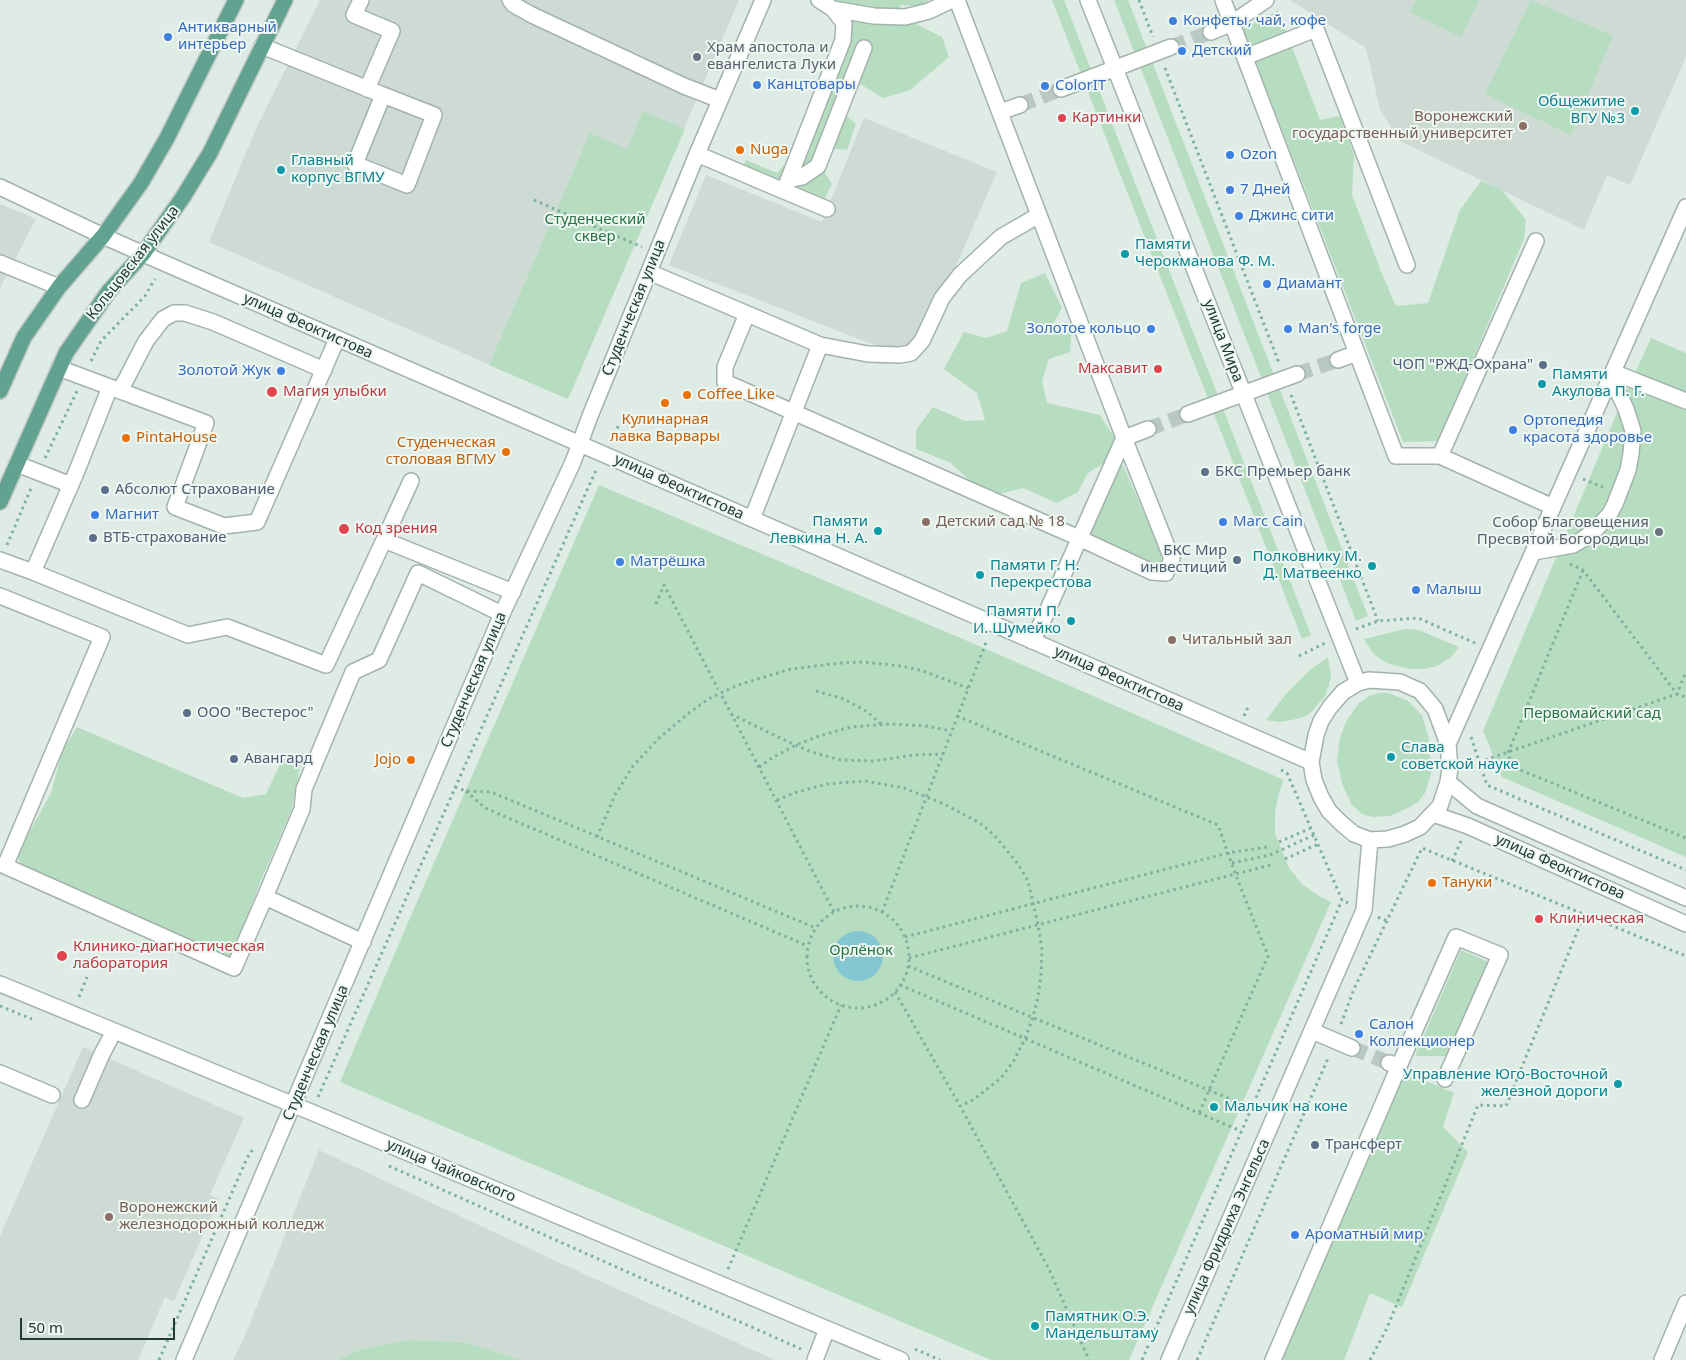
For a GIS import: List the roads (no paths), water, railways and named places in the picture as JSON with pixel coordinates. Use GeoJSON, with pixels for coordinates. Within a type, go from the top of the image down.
{"type":"FeatureCollection","features":[{"type":"Feature","properties":{"kind":"main road"},"geometry":{"type":"LineString","coordinates":[[0,391],[24,337],[60,287],[103,236],[141,183],[167,138],[236,0]]}},
{"type":"Feature","properties":{"kind":"main road","name":"Кольцовская улица"},"geometry":{"type":"LineString","coordinates":[[0,502],[66,353],[109,291],[143,254],[183,197],[210,153],[285,0]]}},
{"type":"Feature","properties":{"kind":"street"},"geometry":{"type":"LineString","coordinates":[[361,0],[354,15],[392,31],[367,89]]}},
{"type":"Feature","properties":{"kind":"street"},"geometry":{"type":"LineString","coordinates":[[510,0],[514,5],[532,15],[684,86],[720,100]]}},
{"type":"Feature","properties":{"kind":"street","name":"Студенческая улица"},"geometry":{"type":"LineString","coordinates":[[184,1360],[502,614],[573,462],[648,272],[762,0]]}},
{"type":"Feature","properties":{"kind":"street"},"geometry":{"type":"LineString","coordinates":[[786,186],[843,40],[844,23],[833,9],[818,0]]}},
{"type":"Feature","properties":{"kind":"street"},"geometry":{"type":"LineString","coordinates":[[833,9],[874,16],[905,17],[929,11],[952,0]]}},
{"type":"Feature","properties":{"kind":"street"},"geometry":{"type":"LineString","coordinates":[[747,314],[725,367],[725,382],[1152,572],[1166,573],[1172,559],[957,0]]}},
{"type":"Feature","properties":{"kind":"street","name":"улица Мира"},"geometry":{"type":"LineString","coordinates":[[1088,0],[1358,683]]}},
{"type":"Feature","properties":{"kind":"street"},"geometry":{"type":"LineString","coordinates":[[1223,0],[1396,456],[1440,456],[1554,507]]}},
{"type":"Feature","properties":{"kind":"street"},"geometry":{"type":"LineString","coordinates":[[1211,32],[1232,23],[1266,0]]}},
{"type":"Feature","properties":{"kind":"street"},"geometry":{"type":"LineString","coordinates":[[1245,57],[1316,29],[1407,265]]}},
{"type":"Feature","properties":{"kind":"street"},"geometry":{"type":"LineString","coordinates":[[262,46],[434,115],[407,185],[355,164],[383,95]]}},
{"type":"Feature","properties":{"kind":"street"},"geometry":{"type":"LineString","coordinates":[[786,186],[818,166],[864,48]]}},
{"type":"Feature","properties":{"kind":"street"},"geometry":{"type":"LineString","coordinates":[[1060,89],[1165,50]]}},
{"type":"Feature","properties":{"kind":"street"},"geometry":{"type":"LineString","coordinates":[[1000,112],[1020,104]]}},
{"type":"Feature","properties":{"kind":"street"},"geometry":{"type":"LineString","coordinates":[[697,154],[786,186],[827,209]]}},
{"type":"Feature","properties":{"kind":"street","name":"улица Феоктистова"},"geometry":{"type":"LineString","coordinates":[[0,187],[143,254],[1311,762]]}},
{"type":"Feature","properties":{"kind":"street"},"geometry":{"type":"LineString","coordinates":[[1448,744],[1686,206]]}},
{"type":"Feature","properties":{"kind":"street"},"geometry":{"type":"LineString","coordinates":[[648,272],[820,346],[868,354],[900,355],[911,353],[922,341],[942,298],[960,275],[1001,236],[1039,214]]}},
{"type":"Feature","properties":{"kind":"street"},"geometry":{"type":"LineString","coordinates":[[1440,456],[1536,241]]}},
{"type":"Feature","properties":{"kind":"street"},"geometry":{"type":"LineString","coordinates":[[0,263],[60,287]]}},
{"type":"Feature","properties":{"kind":"street"},"geometry":{"type":"LineString","coordinates":[[33,572],[115,389],[146,341],[163,319],[174,313],[185,313],[213,322],[324,370]]}},
{"type":"Feature","properties":{"kind":"street"},"geometry":{"type":"LineString","coordinates":[[59,368],[206,424],[175,507],[224,526],[257,522],[338,339]]}},
{"type":"Feature","properties":{"kind":"street"},"geometry":{"type":"LineString","coordinates":[[752,519],[820,346]]}},
{"type":"Feature","properties":{"kind":"street"},"geometry":{"type":"LineString","coordinates":[[1338,360],[1357,353]]}},
{"type":"Feature","properties":{"kind":"street"},"geometry":{"type":"LineString","coordinates":[[1612,375],[1686,400]]}},
{"type":"Feature","properties":{"kind":"street"},"geometry":{"type":"LineString","coordinates":[[1534,552],[1573,545],[1594,531],[1615,504],[1628,470],[1633,431],[1612,375]]}},
{"type":"Feature","properties":{"kind":"street"},"geometry":{"type":"LineString","coordinates":[[1188,414],[1291,377]]}},
{"type":"Feature","properties":{"kind":"street"},"geometry":{"type":"LineString","coordinates":[[1032,641],[1045,616],[1124,438],[1148,429]]}},
{"type":"Feature","properties":{"kind":"street"},"geometry":{"type":"LineString","coordinates":[[17,464],[71,485]]}},
{"type":"Feature","properties":{"kind":"street"},"geometry":{"type":"LineString","coordinates":[[0,560],[188,635],[227,627],[326,665],[411,480]]}},
{"type":"Feature","properties":{"kind":"street"},"geometry":{"type":"LineString","coordinates":[[384,540],[513,592]]}},
{"type":"Feature","properties":{"kind":"street"},"geometry":{"type":"LineString","coordinates":[[0,596],[102,637],[5,866],[234,968],[302,809],[304,789],[353,672],[379,660],[418,573],[502,614]]}},
{"type":"Feature","properties":{"kind":"street"},"geometry":{"type":"LineString","coordinates":[[1369,680],[1400,682],[1420,691],[1435,709],[1448,744],[1450,768],[1448,782],[1440,806],[1420,827],[1388,839],[1370,840],[1354,834],[1329,811],[1320,797],[1314,780],[1311,762],[1316,735],[1321,722],[1343,692],[1358,683],[1369,680]]}},
{"type":"Feature","properties":{"kind":"street","name":"улица Феоктистова"},"geometry":{"type":"LineString","coordinates":[[1448,782],[1477,806],[1686,898]]}},
{"type":"Feature","properties":{"kind":"street","name":"улица Феоктистова"},"geometry":{"type":"LineString","coordinates":[[1433,814],[1468,826],[1686,924]]}},
{"type":"Feature","properties":{"kind":"street","name":"улица Фридриха Энгельса"},"geometry":{"type":"LineString","coordinates":[[1169,1360],[1364,910],[1370,840]]}},
{"type":"Feature","properties":{"kind":"street"},"geometry":{"type":"LineString","coordinates":[[265,897],[363,942]]}},
{"type":"Feature","properties":{"kind":"street"},"geometry":{"type":"LineString","coordinates":[[1273,1360],[1394,1064],[1456,937],[1500,955],[1445,1078]]}},
{"type":"Feature","properties":{"kind":"street","name":"улица Чайковского"},"geometry":{"type":"LineString","coordinates":[[0,984],[311,1112],[901,1360]]}},
{"type":"Feature","properties":{"kind":"street"},"geometry":{"type":"LineString","coordinates":[[1312,1031],[1352,1048]]}},
{"type":"Feature","properties":{"kind":"street"},"geometry":{"type":"LineString","coordinates":[[82,1100],[101,1056],[114,1032]]}},
{"type":"Feature","properties":{"kind":"street"},"geometry":{"type":"LineString","coordinates":[[0,1073],[52,1095]]}},
{"type":"Feature","properties":{"kind":"street"},"geometry":{"type":"LineString","coordinates":[[1662,1360],[1686,1303]]}},
{"type":"Feature","properties":{"kind":"street"},"geometry":{"type":"LineString","coordinates":[[816,1358],[827,1329]]}},
{"type":"Feature","properties":{"kind":"water"},"geometry":{"type":"Polygon","coordinates":[[[858,931],[872,935],[879,942],[883,956],[879,970],[872,977],[858,981],[844,977],[837,970],[833,956],[837,942],[844,935],[858,931]]]}},
{"type":"Feature","properties":{"kind":"tunnel"},"geometry":{"type":"LineString","coordinates":[[1171,47],[1211,32]]}},
{"type":"Feature","properties":{"kind":"tunnel"},"geometry":{"type":"LineString","coordinates":[[1020,105],[1061,89]]}},
{"type":"Feature","properties":{"kind":"tunnel"},"geometry":{"type":"LineString","coordinates":[[1297,374],[1338,360]]}},
{"type":"Feature","properties":{"kind":"tunnel"},"geometry":{"type":"LineString","coordinates":[[1148,429],[1188,414]]}},
{"type":"Feature","properties":{"kind":"tunnel"},"geometry":{"type":"LineString","coordinates":[[1352,1048],[1389,1063]]}},
{"type":"Feature","properties":{"kind":"place","name":"Конфеты, чай, кофе"},"geometry":{"type":"Point","coordinates":[1173,21]}},
{"type":"Feature","properties":{"kind":"place","name":"Антикварный интерьер"},"geometry":{"type":"Point","coordinates":[168,37]}},
{"type":"Feature","properties":{"kind":"place","name":"Детский"},"geometry":{"type":"Point","coordinates":[1182,51]}},
{"type":"Feature","properties":{"kind":"place","name":"Храм апостола и евангелиста Луки"},"geometry":{"type":"Point","coordinates":[697,57]}},
{"type":"Feature","properties":{"kind":"place","name":"Канцтовары"},"geometry":{"type":"Point","coordinates":[757,85]}},
{"type":"Feature","properties":{"kind":"place","name":"ColorIT"},"geometry":{"type":"Point","coordinates":[1045,86]}},
{"type":"Feature","properties":{"kind":"place","name":"Общежитие ВГУ №3"},"geometry":{"type":"Point","coordinates":[1635,111]}},
{"type":"Feature","properties":{"kind":"place","name":"Картинки"},"geometry":{"type":"Point","coordinates":[1062,118]}},
{"type":"Feature","properties":{"kind":"place","name":"Воронежский государственный университет"},"geometry":{"type":"Point","coordinates":[1523,126]}},
{"type":"Feature","properties":{"kind":"place","name":"Nuga"},"geometry":{"type":"Point","coordinates":[740,150]}},
{"type":"Feature","properties":{"kind":"place","name":"Ozon"},"geometry":{"type":"Point","coordinates":[1230,155]}},
{"type":"Feature","properties":{"kind":"place","name":"Главный корпус ВГМУ"},"geometry":{"type":"Point","coordinates":[281,170]}},
{"type":"Feature","properties":{"kind":"place","name":"7 Дней"},"geometry":{"type":"Point","coordinates":[1230,190]}},
{"type":"Feature","properties":{"kind":"place","name":"Джинс сити"},"geometry":{"type":"Point","coordinates":[1239,216]}},
{"type":"Feature","properties":{"kind":"place","name":"Памяти Черокманова Ф. М."},"geometry":{"type":"Point","coordinates":[1125,254]}},
{"type":"Feature","properties":{"kind":"place","name":"Диамант"},"geometry":{"type":"Point","coordinates":[1267,284]}},
{"type":"Feature","properties":{"kind":"place","name":"Золотое кольцо"},"geometry":{"type":"Point","coordinates":[1151,329]}},
{"type":"Feature","properties":{"kind":"place","name":"Man's forge"},"geometry":{"type":"Point","coordinates":[1288,329]}},
{"type":"Feature","properties":{"kind":"place","name":"ЧОП \"РЖД-Охрана\""},"geometry":{"type":"Point","coordinates":[1543,365]}},
{"type":"Feature","properties":{"kind":"place","name":"Максавит"},"geometry":{"type":"Point","coordinates":[1158,369]}},
{"type":"Feature","properties":{"kind":"place","name":"Золотой Жук"},"geometry":{"type":"Point","coordinates":[281,371]}},
{"type":"Feature","properties":{"kind":"place","name":"Памяти Акулова П. Г."},"geometry":{"type":"Point","coordinates":[1542,384]}},
{"type":"Feature","properties":{"kind":"place","name":"Магия улыбки"},"geometry":{"type":"Point","coordinates":[272,392]}},
{"type":"Feature","properties":{"kind":"place","name":"Coffee Like"},"geometry":{"type":"Point","coordinates":[687,395]}},
{"type":"Feature","properties":{"kind":"place","name":"Кулинарная лавка Варвары"},"geometry":{"type":"Point","coordinates":[665,403]}},
{"type":"Feature","properties":{"kind":"place","name":"Ортопедия красота здоровье"},"geometry":{"type":"Point","coordinates":[1513,430]}},
{"type":"Feature","properties":{"kind":"place","name":"PintaHouse"},"geometry":{"type":"Point","coordinates":[126,438]}},
{"type":"Feature","properties":{"kind":"place","name":"Студенческая столовая ВГМУ"},"geometry":{"type":"Point","coordinates":[506,452]}},
{"type":"Feature","properties":{"kind":"place","name":"БКС Премьер банк"},"geometry":{"type":"Point","coordinates":[1205,472]}},
{"type":"Feature","properties":{"kind":"place","name":"Абсолют Страхование"},"geometry":{"type":"Point","coordinates":[105,490]}},
{"type":"Feature","properties":{"kind":"place","name":"Магнит"},"geometry":{"type":"Point","coordinates":[95,515]}},
{"type":"Feature","properties":{"kind":"place","name":"Детский сад № 18"},"geometry":{"type":"Point","coordinates":[926,522]}},
{"type":"Feature","properties":{"kind":"place","name":"Marc Cain"},"geometry":{"type":"Point","coordinates":[1223,522]}},
{"type":"Feature","properties":{"kind":"place","name":"Код зрения"},"geometry":{"type":"Point","coordinates":[344,529]}},
{"type":"Feature","properties":{"kind":"place","name":"Памяти Левкина Н. А."},"geometry":{"type":"Point","coordinates":[878,531]}},
{"type":"Feature","properties":{"kind":"place","name":"Собор Благовещения Пресвятой Богородицы"},"geometry":{"type":"Point","coordinates":[1659,532]}},
{"type":"Feature","properties":{"kind":"place","name":"ВТБ-страхование"},"geometry":{"type":"Point","coordinates":[93,538]}},
{"type":"Feature","properties":{"kind":"place","name":"БКС Мир инвестиций"},"geometry":{"type":"Point","coordinates":[1237,560]}},
{"type":"Feature","properties":{"kind":"place","name":"Матрёшка"},"geometry":{"type":"Point","coordinates":[620,562]}},
{"type":"Feature","properties":{"kind":"place","name":"Полковнику М. Д. Матвеенко"},"geometry":{"type":"Point","coordinates":[1372,566]}},
{"type":"Feature","properties":{"kind":"place","name":"Памяти Г. Н. Перекрестова"},"geometry":{"type":"Point","coordinates":[980,575]}},
{"type":"Feature","properties":{"kind":"place","name":"Малыш"},"geometry":{"type":"Point","coordinates":[1416,590]}},
{"type":"Feature","properties":{"kind":"place","name":"Памяти П. И. Шумейко"},"geometry":{"type":"Point","coordinates":[1071,621]}},
{"type":"Feature","properties":{"kind":"place","name":"Читальный зал"},"geometry":{"type":"Point","coordinates":[1172,640]}},
{"type":"Feature","properties":{"kind":"place","name":"ООО \"Вестерос\""},"geometry":{"type":"Point","coordinates":[187,713]}},
{"type":"Feature","properties":{"kind":"place","name":"Слава советской науке"},"geometry":{"type":"Point","coordinates":[1391,757]}},
{"type":"Feature","properties":{"kind":"place","name":"Авангард"},"geometry":{"type":"Point","coordinates":[234,759]}},
{"type":"Feature","properties":{"kind":"place","name":"Jojo"},"geometry":{"type":"Point","coordinates":[411,760]}},
{"type":"Feature","properties":{"kind":"place","name":"Тануки"},"geometry":{"type":"Point","coordinates":[1432,883]}},
{"type":"Feature","properties":{"kind":"place","name":"Клиническая"},"geometry":{"type":"Point","coordinates":[1539,919]}},
{"type":"Feature","properties":{"kind":"place","name":"Клинико-диагностическая лаборатория"},"geometry":{"type":"Point","coordinates":[62,956]}},
{"type":"Feature","properties":{"kind":"place","name":"Салон Коллекционер"},"geometry":{"type":"Point","coordinates":[1359,1034]}},
{"type":"Feature","properties":{"kind":"place","name":"Управление Юго-Восточной железной дороги"},"geometry":{"type":"Point","coordinates":[1618,1084]}},
{"type":"Feature","properties":{"kind":"place","name":"Мальчик на коне"},"geometry":{"type":"Point","coordinates":[1214,1107]}},
{"type":"Feature","properties":{"kind":"place","name":"Трансферт"},"geometry":{"type":"Point","coordinates":[1315,1145]}},
{"type":"Feature","properties":{"kind":"place","name":"Воронежский железнодорожный колледж"},"geometry":{"type":"Point","coordinates":[109,1217]}},
{"type":"Feature","properties":{"kind":"place","name":"Ароматный мир"},"geometry":{"type":"Point","coordinates":[1295,1235]}},
{"type":"Feature","properties":{"kind":"place","name":"Памятник О.Э. Мандельштаму"},"geometry":{"type":"Point","coordinates":[1035,1326]}},
{"type":"Feature","properties":{"kind":"park label","name":"Студенческий сквер"},"geometry":{"type":"Point","coordinates":[595,228]}},
{"type":"Feature","properties":{"kind":"park label","name":"Первомайский сад"},"geometry":{"type":"Point","coordinates":[1592,714]}},
{"type":"Feature","properties":{"kind":"park label","name":"Орлёнок"},"geometry":{"type":"Point","coordinates":[861,951]}}]}
